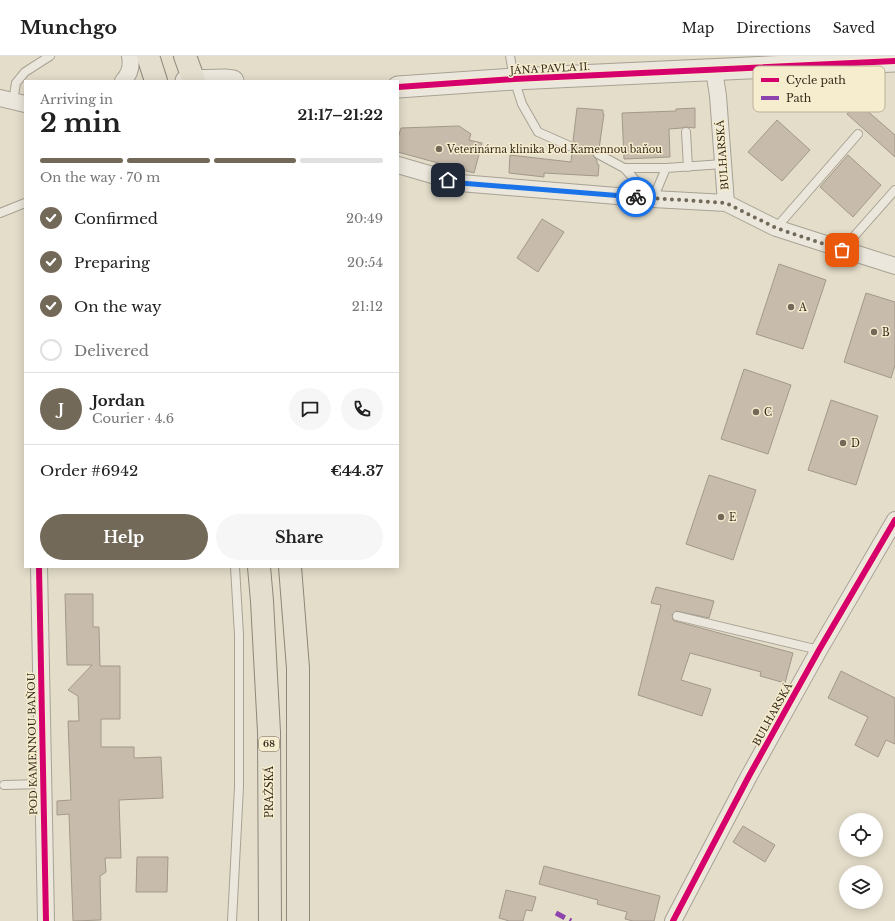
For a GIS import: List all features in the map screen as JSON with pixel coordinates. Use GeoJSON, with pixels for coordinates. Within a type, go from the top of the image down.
{"type":"FeatureCollection","features":[{"type":"Feature","properties":{"kind":"main road"},"geometry":{"type":"LineString","coordinates":[[148,56],[156,80]]}},
{"type":"Feature","properties":{"kind":"main road"},"geometry":{"type":"LineString","coordinates":[[185,56],[191,80]]}},
{"type":"Feature","properties":{"kind":"main road","name":"PRAŽSKÁ"},"geometry":{"type":"LineString","coordinates":[[259,568],[269,732],[270,921]]}},
{"type":"Feature","properties":{"kind":"main road"},"geometry":{"type":"LineString","coordinates":[[290,568],[298,668],[298,921]]}},
{"type":"Feature","properties":{"kind":"street"},"geometry":{"type":"LineString","coordinates":[[124,80],[131,68],[130,56]]}},
{"type":"Feature","properties":{"kind":"street"},"geometry":{"type":"LineString","coordinates":[[191,56],[211,73],[229,80]]}},
{"type":"Feature","properties":{"kind":"street","name":"JÁNA PAVLA II."},"geometry":{"type":"LineString","coordinates":[[794,66],[895,61]]}},
{"type":"Feature","properties":{"kind":"street","name":"JÁNA PAVLA II."},"geometry":{"type":"LineString","coordinates":[[399,87],[514,79],[753,68]]}},
{"type":"Feature","properties":{"kind":"street","name":"BULHARSKÁ"},"geometry":{"type":"LineString","coordinates":[[714,70],[726,203],[776,228],[895,266]]}},
{"type":"Feature","properties":{"kind":"street"},"geometry":{"type":"LineString","coordinates":[[399,165],[460,183],[653,199],[726,203]]}},
{"type":"Feature","properties":{"kind":"street","name":"BULHARSKÁ"},"geometry":{"type":"LineString","coordinates":[[673,921],[749,776],[819,650],[895,520]]}},
{"type":"Feature","properties":{"kind":"street","name":"POD KAMENNOU BAŇOU"},"geometry":{"type":"LineString","coordinates":[[39,568],[46,921]]}},
{"type":"Feature","properties":{"kind":"lane"},"geometry":{"type":"LineString","coordinates":[[13,101],[16,83],[26,72],[50,56]]}},
{"type":"Feature","properties":{"kind":"lane"},"geometry":{"type":"LineString","coordinates":[[510,56],[514,79],[522,104],[538,132],[572,147]]}},
{"type":"Feature","properties":{"kind":"lane"},"geometry":{"type":"LineString","coordinates":[[686,132],[688,167]]}},
{"type":"Feature","properties":{"kind":"lane"},"geometry":{"type":"LineString","coordinates":[[776,228],[858,134]]}},
{"type":"Feature","properties":{"kind":"lane"},"geometry":{"type":"LineString","coordinates":[[598,154],[624,168],[653,199],[666,168]]}},
{"type":"Feature","properties":{"kind":"lane"},"geometry":{"type":"LineString","coordinates":[[624,168],[666,168],[723,164]]}},
{"type":"Feature","properties":{"kind":"lane"},"geometry":{"type":"LineString","coordinates":[[842,250],[895,190]]}},
{"type":"Feature","properties":{"kind":"lane"},"geometry":{"type":"LineString","coordinates":[[0,213],[24,203]]}},
{"type":"Feature","properties":{"kind":"lane"},"geometry":{"type":"LineString","coordinates":[[232,921],[239,787],[239,634],[235,568]]}},
{"type":"Feature","properties":{"kind":"lane"},"geometry":{"type":"LineString","coordinates":[[677,616],[819,650]]}},
{"type":"Feature","properties":{"kind":"lane"},"geometry":{"type":"LineString","coordinates":[[4,785],[43,784]]}},
{"type":"Feature","properties":{"kind":"building"},"geometry":{"type":"Polygon","coordinates":[[[577,108],[603,110],[604,114],[599,149],[595,150],[593,154],[597,160],[597,164],[599,165],[598,176],[544,173],[544,177],[509,173],[510,155],[571,162],[572,152],[576,151],[577,147],[576,143],[573,141],[577,108]]]}},
{"type":"Feature","properties":{"kind":"building"},"geometry":{"type":"Polygon","coordinates":[[[695,108],[695,128],[686,127],[669,129],[670,157],[624,159],[622,113],[676,111],[676,109],[695,108]]]}},
{"type":"Feature","properties":{"kind":"building"},"geometry":{"type":"Polygon","coordinates":[[[849,112],[869,112],[895,135],[895,157],[847,114],[849,112]]]}},
{"type":"Feature","properties":{"kind":"building"},"geometry":{"type":"Polygon","coordinates":[[[777,120],[810,150],[782,181],[748,152],[777,120]]]}},
{"type":"Feature","properties":{"kind":"building","name":"Veterinárna klinika Pod Kamennou baňou"},"geometry":{"type":"Polygon","coordinates":[[[459,126],[471,134],[469,140],[482,143],[474,173],[399,152],[399,135],[401,128],[459,126]]]}},
{"type":"Feature","properties":{"kind":"building"},"geometry":{"type":"Polygon","coordinates":[[[848,155],[881,185],[853,217],[820,187],[848,155]]]}},
{"type":"Feature","properties":{"kind":"building"},"geometry":{"type":"Polygon","coordinates":[[[542,219],[564,232],[538,272],[517,258],[542,219]]]}},
{"type":"Feature","properties":{"kind":"building","name":"A"},"geometry":{"type":"Polygon","coordinates":[[[779,264],[826,280],[803,349],[756,334],[779,264]]]}},
{"type":"Feature","properties":{"kind":"building","name":"B"},"geometry":{"type":"Polygon","coordinates":[[[866,293],[895,302],[895,365],[891,378],[844,362],[866,293]]]}},
{"type":"Feature","properties":{"kind":"building","name":"C"},"geometry":{"type":"Polygon","coordinates":[[[744,369],[791,385],[768,454],[721,439],[744,369]]]}},
{"type":"Feature","properties":{"kind":"building","name":"D"},"geometry":{"type":"Polygon","coordinates":[[[831,400],[878,416],[856,485],[808,470],[831,400]]]}},
{"type":"Feature","properties":{"kind":"building","name":"E"},"geometry":{"type":"Polygon","coordinates":[[[709,475],[756,490],[733,560],[686,544],[709,475]]]}},
{"type":"Feature","properties":{"kind":"building"},"geometry":{"type":"Polygon","coordinates":[[[656,587],[714,601],[709,618],[676,611],[672,615],[673,620],[675,621],[793,653],[785,683],[760,676],[761,672],[690,653],[681,680],[711,689],[702,716],[638,695],[661,605],[651,603],[656,587]]]}},
{"type":"Feature","properties":{"kind":"building"},"geometry":{"type":"Polygon","coordinates":[[[65,594],[93,594],[93,627],[99,627],[100,666],[120,666],[120,719],[101,719],[101,747],[134,747],[134,758],[161,757],[163,798],[119,800],[121,858],[105,858],[106,872],[100,876],[101,920],[73,921],[69,814],[57,815],[57,801],[71,800],[68,721],[79,721],[78,696],[68,690],[92,665],[67,665],[65,594]]]}},
{"type":"Feature","properties":{"kind":"building"},"geometry":{"type":"Polygon","coordinates":[[[841,671],[895,698],[895,744],[886,740],[878,757],[855,745],[868,717],[828,698],[841,671]]]}},
{"type":"Feature","properties":{"kind":"building"},"geometry":{"type":"Polygon","coordinates":[[[743,826],[775,845],[765,862],[733,842],[743,826]]]}},
{"type":"Feature","properties":{"kind":"building"},"geometry":{"type":"Polygon","coordinates":[[[137,857],[168,857],[167,892],[136,892],[137,857]]]}},
{"type":"Feature","properties":{"kind":"building"},"geometry":{"type":"Polygon","coordinates":[[[544,866],[660,896],[654,921],[633,921],[625,919],[627,912],[597,904],[598,900],[539,884],[544,866]]]}},
{"type":"Feature","properties":{"kind":"building"},"geometry":{"type":"Polygon","coordinates":[[[506,890],[536,897],[532,911],[526,910],[523,921],[509,921],[499,918],[506,890]]]}},
{"type":"Feature","properties":{"kind":"marked path"},"geometry":{"type":"LineString","coordinates":[[556,913],[571,921]]}},
{"type":"Feature","properties":{"kind":"cycle path"},"geometry":{"type":"LineString","coordinates":[[789,66],[895,61]]}},
{"type":"Feature","properties":{"kind":"cycle path"},"geometry":{"type":"LineString","coordinates":[[399,87],[514,79],[753,68]]}},
{"type":"Feature","properties":{"kind":"cycle path"},"geometry":{"type":"LineString","coordinates":[[673,921],[749,776],[819,650],[895,520]]}},
{"type":"Feature","properties":{"kind":"cycle path"},"geometry":{"type":"LineString","coordinates":[[39,568],[46,921]]}},
{"type":"Feature","properties":{"kind":"way so far"},"geometry":{"type":"LineString","coordinates":[[636,197],[726,203],[776,228],[842,250]]}},
{"type":"Feature","properties":{"kind":"place","name":"Veterinárna klinika Pod Kamennou baňou"},"geometry":{"type":"Point","coordinates":[439,149]}},
{"type":"Feature","properties":{"kind":"place","name":"A"},"geometry":{"type":"Point","coordinates":[791,307]}},
{"type":"Feature","properties":{"kind":"place","name":"B"},"geometry":{"type":"Point","coordinates":[874,332]}},
{"type":"Feature","properties":{"kind":"place","name":"C"},"geometry":{"type":"Point","coordinates":[756,412]}},
{"type":"Feature","properties":{"kind":"place","name":"D"},"geometry":{"type":"Point","coordinates":[843,443]}},
{"type":"Feature","properties":{"kind":"place","name":"E"},"geometry":{"type":"Point","coordinates":[721,517]}},
{"type":"Feature","properties":{"kind":"route"},"geometry":{"type":"LineString","coordinates":[[448,180],[460,183],[636,197]]}}]}
